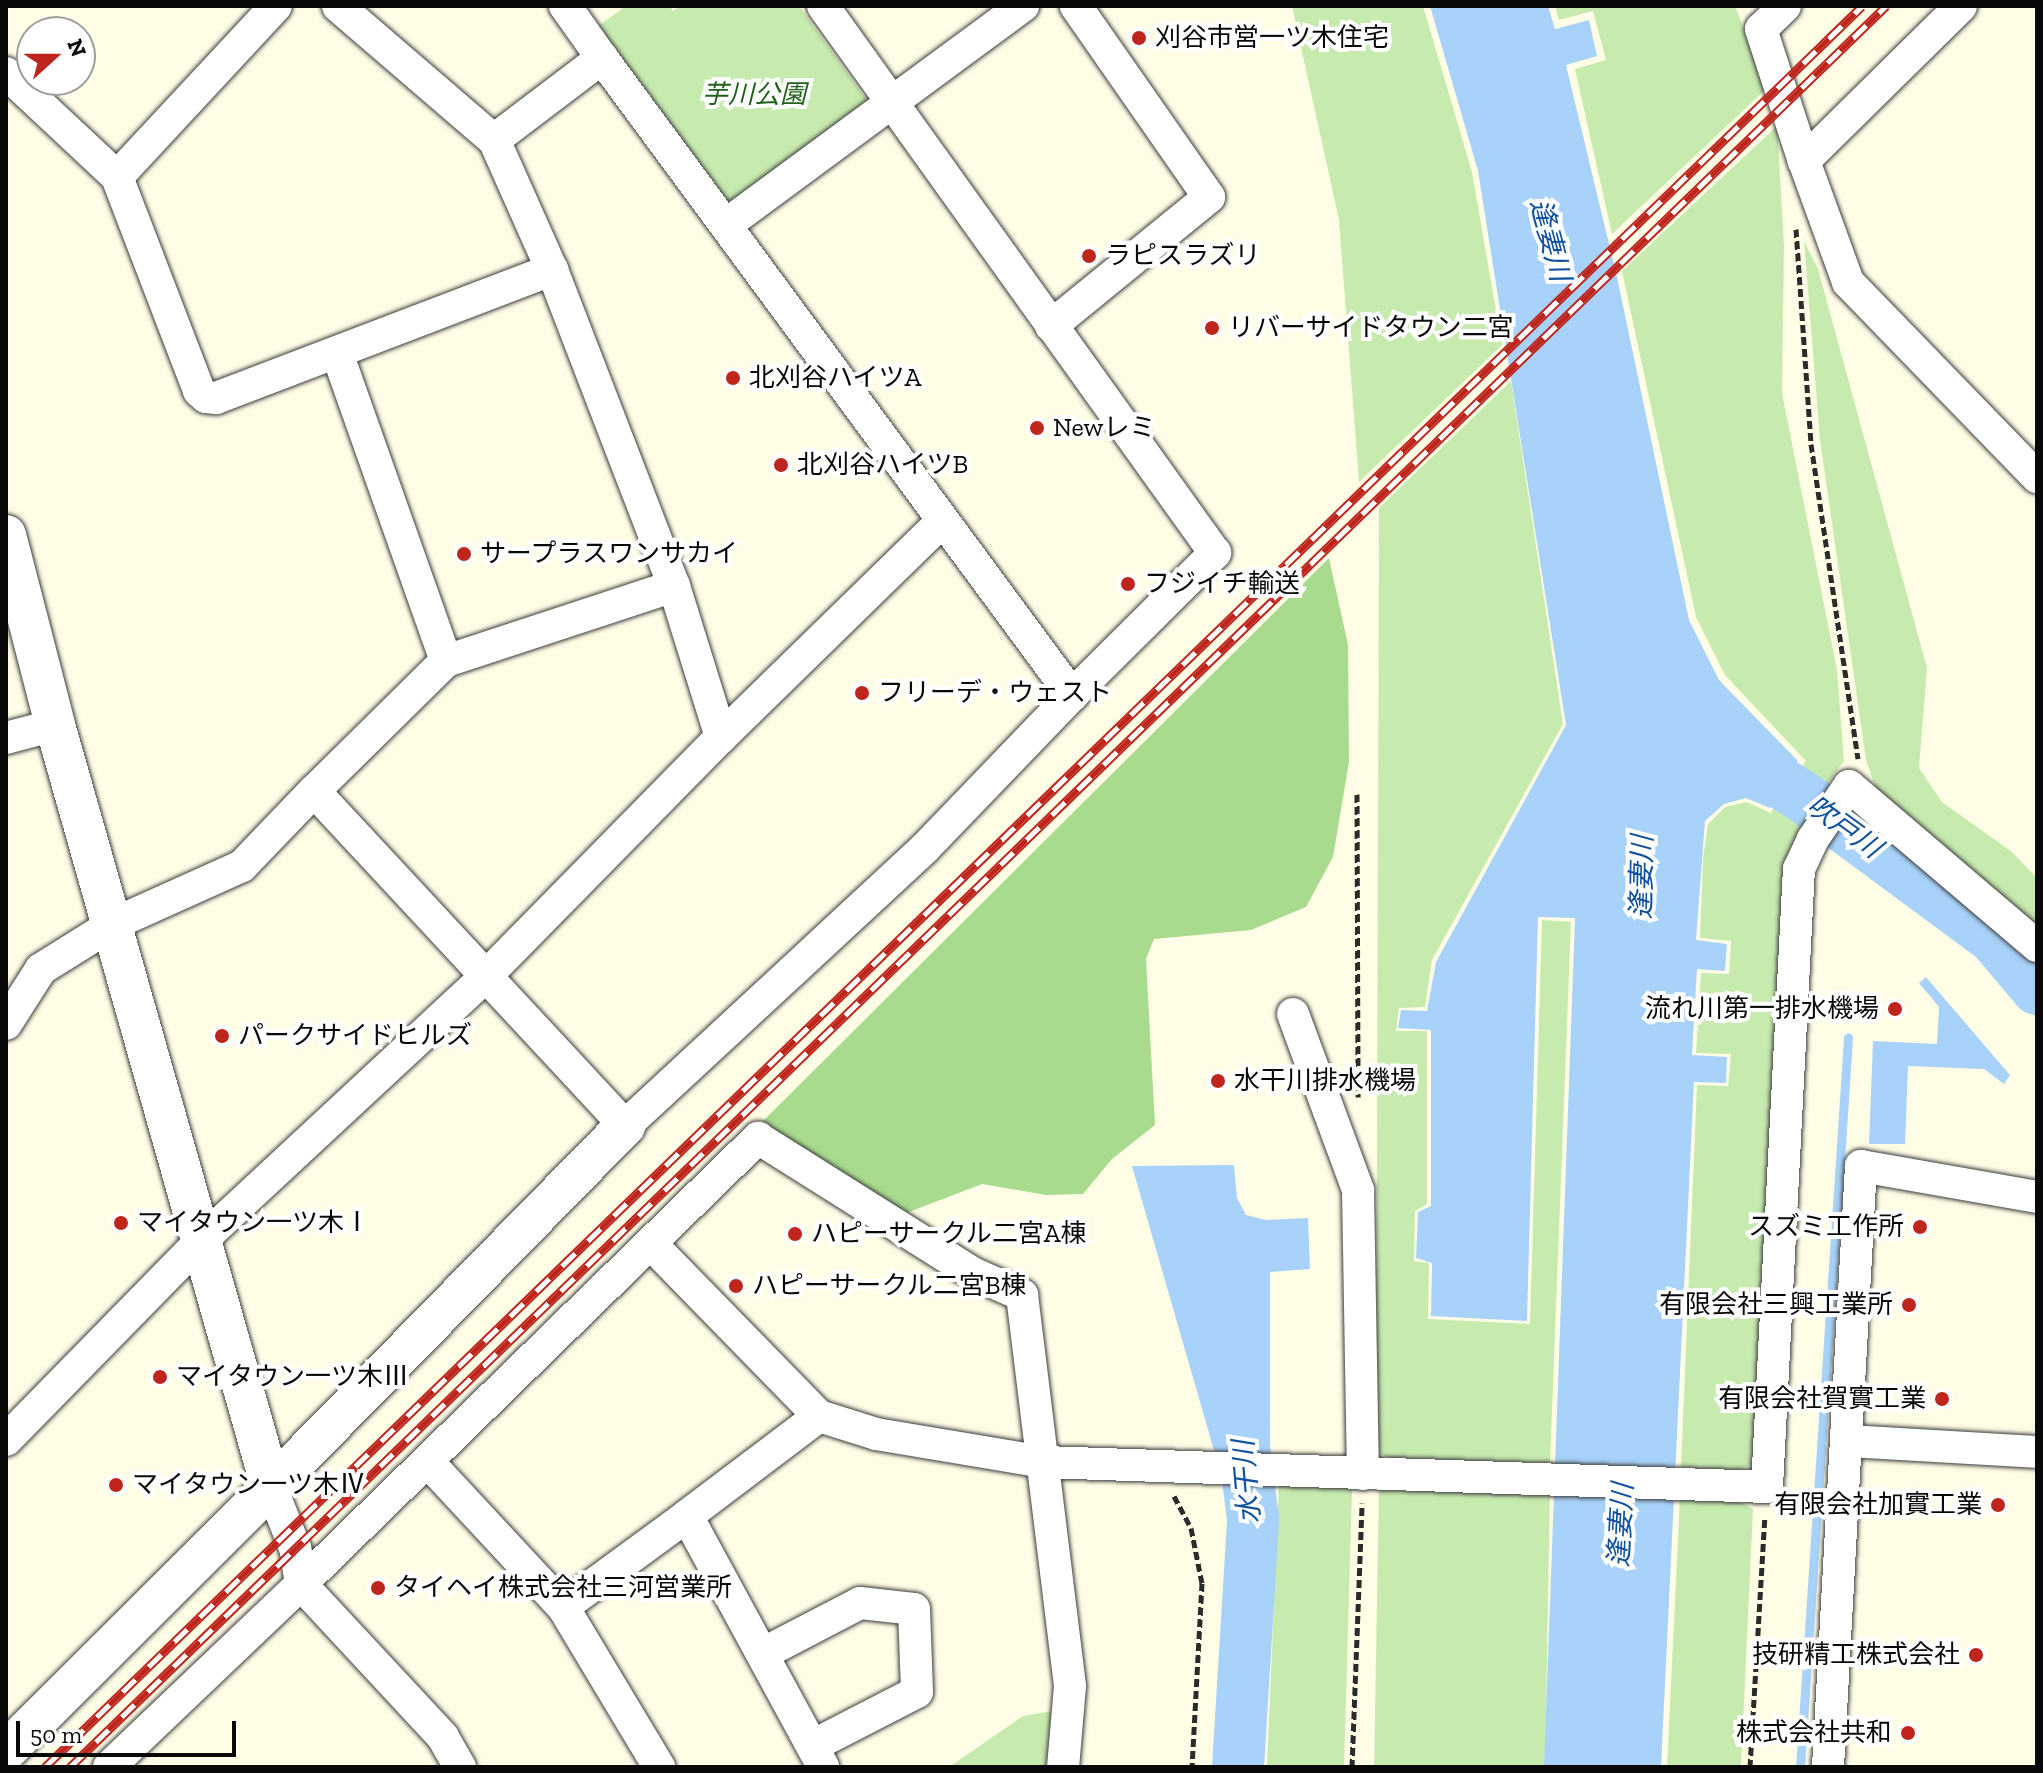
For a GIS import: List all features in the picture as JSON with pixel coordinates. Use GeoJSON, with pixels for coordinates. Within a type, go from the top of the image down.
{"type":"FeatureCollection","features":[{"type":"Feature","properties":{"kind":"street"},"geometry":{"type":"LineString","coordinates":[[117,177],[276,6]]}},
{"type":"Feature","properties":{"kind":"street"},"geometry":{"type":"LineString","coordinates":[[338,6],[494,140],[552,270],[674,586],[721,737]]}},
{"type":"Feature","properties":{"kind":"street"},"geometry":{"type":"LineString","coordinates":[[565,6],[727,224],[940,523],[1072,695]]}},
{"type":"Feature","properties":{"kind":"street"},"geometry":{"type":"LineString","coordinates":[[6,1751],[271,1487],[625,1126],[925,848],[1072,695],[1215,553],[823,6]]}},
{"type":"Feature","properties":{"kind":"street"},"geometry":{"type":"LineString","coordinates":[[727,224],[1023,6]]}},
{"type":"Feature","properties":{"kind":"street"},"geometry":{"type":"LineString","coordinates":[[1051,326],[1209,197],[1076,6]]}},
{"type":"Feature","properties":{"kind":"street"},"geometry":{"type":"LineString","coordinates":[[1785,6],[1761,29],[1848,282],[2037,477]]}},
{"type":"Feature","properties":{"kind":"street"},"geometry":{"type":"LineString","coordinates":[[1804,161],[1961,6]]}},
{"type":"Feature","properties":{"kind":"street"},"geometry":{"type":"LineString","coordinates":[[494,140],[602,58]]}},
{"type":"Feature","properties":{"kind":"street"},"geometry":{"type":"LineString","coordinates":[[6,73],[117,177],[199,391],[216,398],[552,270]]}},
{"type":"Feature","properties":{"kind":"street"},"geometry":{"type":"LineString","coordinates":[[337,353],[446,661]]}},
{"type":"Feature","properties":{"kind":"street"},"geometry":{"type":"LineString","coordinates":[[6,1440],[202,1240],[485,977],[721,737],[940,523]]}},
{"type":"Feature","properties":{"kind":"street"},"geometry":{"type":"LineString","coordinates":[[6,535],[55,725],[271,1487],[295,1548],[301,1584],[443,1737],[460,1767]]}},
{"type":"Feature","properties":{"kind":"street"},"geometry":{"type":"LineString","coordinates":[[6,1024],[41,969],[113,924],[242,866],[446,661],[674,586]]}},
{"type":"Feature","properties":{"kind":"street"},"geometry":{"type":"LineString","coordinates":[[6,738],[55,725]]}},
{"type":"Feature","properties":{"kind":"street"},"geometry":{"type":"LineString","coordinates":[[652,1245],[819,1416],[876,1434],[1044,1462],[1767,1487],[1799,869],[1813,839],[1849,786],[2037,946]]}},
{"type":"Feature","properties":{"kind":"street"},"geometry":{"type":"LineString","coordinates":[[314,791],[625,1126]]}},
{"type":"Feature","properties":{"kind":"street"},"geometry":{"type":"LineString","coordinates":[[1293,1014],[1358,1190],[1363,1474]]}},
{"type":"Feature","properties":{"kind":"street"},"geometry":{"type":"LineString","coordinates":[[109,1767],[429,1463],[758,1138],[972,1273],[1022,1295],[1070,1686],[1063,1767]]}},
{"type":"Feature","properties":{"kind":"street"},"geometry":{"type":"LineString","coordinates":[[1828,1767],[1861,1166],[2037,1197]]}},
{"type":"Feature","properties":{"kind":"street"},"geometry":{"type":"LineString","coordinates":[[563,1607],[819,1416]]}},
{"type":"Feature","properties":{"kind":"street"},"geometry":{"type":"LineString","coordinates":[[1847,1441],[2037,1452]]}},
{"type":"Feature","properties":{"kind":"street"},"geometry":{"type":"LineString","coordinates":[[429,1463],[563,1607],[659,1767]]}},
{"type":"Feature","properties":{"kind":"street"},"geometry":{"type":"LineString","coordinates":[[687,1516],[818,1756],[917,1692],[914,1609],[860,1603],[764,1653]]}},
{"type":"Feature","properties":{"kind":"path"},"geometry":{"type":"LineString","coordinates":[[1797,218],[1793,247],[1811,444],[1859,763],[1849,786]]}},
{"type":"Feature","properties":{"kind":"path"},"geometry":{"type":"LineString","coordinates":[[1357,794],[1358,1111]]}},
{"type":"Feature","properties":{"kind":"path"},"geometry":{"type":"LineString","coordinates":[[1162,1467],[1191,1528],[1202,1583],[1192,1767]]}},
{"type":"Feature","properties":{"kind":"path"},"geometry":{"type":"LineString","coordinates":[[1352,1767],[1363,1474]]}},
{"type":"Feature","properties":{"kind":"path"},"geometry":{"type":"LineString","coordinates":[[1750,1767],[1767,1487]]}},
{"type":"Feature","properties":{"kind":"green space","name":"芋川公園"},"geometry":{"type":"Polygon","coordinates":[[[626,6],[669,6],[673,11],[680,6],[799,6],[876,113],[735,218],[598,26],[626,6]]]}},
{"type":"Feature","properties":{"kind":"green space"},"geometry":{"type":"Polygon","coordinates":[[[1292,6],[1423,6],[1472,172],[1502,345],[1359,482],[1339,220],[1292,6]]]}},
{"type":"Feature","properties":{"kind":"green space"},"geometry":{"type":"Polygon","coordinates":[[[1555,6],[1735,6],[1767,88],[1612,234],[1575,69],[1606,60],[1593,11],[1559,20],[1555,6]]]}},
{"type":"Feature","properties":{"kind":"green space"},"geometry":{"type":"Polygon","coordinates":[[[1777,126],[1784,245],[1782,393],[1837,670],[1844,761],[1825,787],[1800,770],[1806,761],[1725,675],[1696,617],[1622,271],[1777,126]]]}},
{"type":"Feature","properties":{"kind":"green space"},"geometry":{"type":"Polygon","coordinates":[[[1804,241],[1818,269],[1927,668],[1919,768],[1942,802],[2012,852],[2037,878],[2037,935],[1879,797],[1866,760],[1820,440],[1804,241]]]}},
{"type":"Feature","properties":{"kind":"green space"},"geometry":{"type":"Polygon","coordinates":[[[1511,381],[1563,724],[1432,960],[1425,1007],[1399,1008],[1396,1031],[1427,1031],[1427,1204],[1415,1211],[1414,1261],[1429,1263],[1428,1319],[1530,1324],[1542,920],[1571,922],[1550,1463],[1398,1462],[1376,1451],[1379,508],[1511,381]]]}},
{"type":"Feature","properties":{"kind":"green space"},"geometry":{"type":"Polygon","coordinates":[[[1329,558],[1348,645],[1349,762],[1333,857],[1306,907],[1251,930],[1154,939],[1146,959],[1155,1125],[1112,1159],[1083,1194],[1046,1195],[982,1184],[901,1215],[757,1127],[1329,558]]]}},
{"type":"Feature","properties":{"kind":"green space"},"geometry":{"type":"Polygon","coordinates":[[[1746,802],[1771,813],[1776,802],[1802,822],[1790,868],[1757,1462],[1737,1471],[1681,1467],[1697,1085],[1728,1086],[1731,1054],[1696,1053],[1701,973],[1729,974],[1731,941],[1700,938],[1703,858],[1708,824],[1725,807],[1746,802]]]}},
{"type":"Feature","properties":{"kind":"green space"},"geometry":{"type":"Polygon","coordinates":[[[1342,1481],[1352,1491],[1344,1767],[1267,1767],[1279,1483],[1342,1481]]]}},
{"type":"Feature","properties":{"kind":"green space"},"geometry":{"type":"Polygon","coordinates":[[[1379,1485],[1550,1488],[1545,1767],[1374,1767],[1379,1485]]]}},
{"type":"Feature","properties":{"kind":"green space"},"geometry":{"type":"Polygon","coordinates":[[[1680,1497],[1734,1498],[1753,1509],[1741,1767],[1667,1767],[1680,1497]]]}},
{"type":"Feature","properties":{"kind":"green space"},"geometry":{"type":"Polygon","coordinates":[[[1053,1711],[1046,1767],[949,1767],[1023,1716],[1053,1711]]]}},
{"type":"Feature","properties":{"kind":"water","name":"逢妻川"},"geometry":{"type":"Polygon","coordinates":[[[1430,6],[1548,6],[1555,29],[1589,20],[1597,56],[1566,65],[1617,277],[1689,620],[1719,680],[1798,761],[1791,772],[1821,792],[1804,818],[1776,797],[1770,808],[1746,798],[1724,804],[1705,821],[1696,940],[1727,944],[1725,971],[1697,969],[1692,1055],[1727,1057],[1726,1083],[1694,1082],[1661,1767],[1544,1767],[1575,918],[1538,917],[1527,1321],[1431,1316],[1432,1263],[1416,1258],[1418,1212],[1431,1206],[1431,1030],[1398,1028],[1401,1010],[1427,1011],[1436,962],[1566,725],[1478,171],[1430,6]]]}},
{"type":"Feature","properties":{"kind":"water"},"geometry":{"type":"Polygon","coordinates":[[[1926,977],[2010,1075],[2004,1084],[1984,1069],[1908,1066],[1905,1144],[1869,1144],[1873,1041],[1937,1044],[1939,1007],[1919,983],[1926,977]]]}},
{"type":"Feature","properties":{"kind":"water"},"geometry":{"type":"Polygon","coordinates":[[[1234,1165],[1237,1198],[1246,1215],[1266,1220],[1308,1218],[1310,1269],[1270,1272],[1270,1457],[1215,1454],[1132,1166],[1234,1165]]]}},
{"type":"Feature","properties":{"kind":"waterway","name":"吹戸川"},"geometry":{"type":"LineString","coordinates":[[1752,765],[1802,796],[1994,938],[2037,989]]}},
{"type":"Feature","properties":{"kind":"waterway"},"geometry":{"type":"LineString","coordinates":[[1800,1767],[1848,1038]]}},
{"type":"Feature","properties":{"kind":"waterway","name":"水干川"},"geometry":{"type":"LineString","coordinates":[[1238,1767],[1253,1519],[1240,1416]]}},
{"type":"Feature","properties":{"kind":"railway"},"geometry":{"type":"LineString","coordinates":[[45,1767],[1862,6]]}},
{"type":"Feature","properties":{"kind":"railway"},"geometry":{"type":"LineString","coordinates":[[70,1767],[1886,6]]}},
{"type":"Feature","properties":{"kind":"place","name":"刈谷市営一ツ木住宅"},"geometry":{"type":"Point","coordinates":[1139,38]}},
{"type":"Feature","properties":{"kind":"place","name":"ラピスラズリ"},"geometry":{"type":"Point","coordinates":[1089,256]}},
{"type":"Feature","properties":{"kind":"place","name":"リバーサイドタウン二宮"},"geometry":{"type":"Point","coordinates":[1212,328]}},
{"type":"Feature","properties":{"kind":"place","name":"北刈谷ハイツA"},"geometry":{"type":"Point","coordinates":[733,378]}},
{"type":"Feature","properties":{"kind":"place","name":"Newレミ"},"geometry":{"type":"Point","coordinates":[1037,428]}},
{"type":"Feature","properties":{"kind":"place","name":"北刈谷ハイツB"},"geometry":{"type":"Point","coordinates":[781,465]}},
{"type":"Feature","properties":{"kind":"place","name":"サープラスワンサカイ"},"geometry":{"type":"Point","coordinates":[464,554]}},
{"type":"Feature","properties":{"kind":"place","name":"フジイチ輸送"},"geometry":{"type":"Point","coordinates":[1128,584]}},
{"type":"Feature","properties":{"kind":"place","name":"フリーデ・ウェスト"},"geometry":{"type":"Point","coordinates":[862,693]}},
{"type":"Feature","properties":{"kind":"place","name":"流れ川第一排水機場"},"geometry":{"type":"Point","coordinates":[1895,1009]}},
{"type":"Feature","properties":{"kind":"place","name":"パークサイドヒルズ"},"geometry":{"type":"Point","coordinates":[222,1036]}},
{"type":"Feature","properties":{"kind":"place","name":"水干川排水機場"},"geometry":{"type":"Point","coordinates":[1218,1081]}},
{"type":"Feature","properties":{"kind":"place","name":"マイタウン一ツ木Ⅰ"},"geometry":{"type":"Point","coordinates":[121,1223]}},
{"type":"Feature","properties":{"kind":"place","name":"スズミ工作所"},"geometry":{"type":"Point","coordinates":[1920,1227]}},
{"type":"Feature","properties":{"kind":"place","name":"ハピーサークル二宮A棟"},"geometry":{"type":"Point","coordinates":[795,1234]}},
{"type":"Feature","properties":{"kind":"place","name":"ハピーサークル二宮B棟"},"geometry":{"type":"Point","coordinates":[736,1286]}},
{"type":"Feature","properties":{"kind":"place","name":"有限会社三興工業所"},"geometry":{"type":"Point","coordinates":[1909,1305]}},
{"type":"Feature","properties":{"kind":"place","name":"マイタウン一ツ木Ⅲ"},"geometry":{"type":"Point","coordinates":[160,1377]}},
{"type":"Feature","properties":{"kind":"place","name":"有限会社賀實工業"},"geometry":{"type":"Point","coordinates":[1942,1399]}},
{"type":"Feature","properties":{"kind":"place","name":"マイタウン一ツ木Ⅳ"},"geometry":{"type":"Point","coordinates":[116,1485]}},
{"type":"Feature","properties":{"kind":"place","name":"有限会社加實工業"},"geometry":{"type":"Point","coordinates":[1998,1505]}},
{"type":"Feature","properties":{"kind":"place","name":"タイヘイ株式会社三河営業所"},"geometry":{"type":"Point","coordinates":[378,1588]}},
{"type":"Feature","properties":{"kind":"place","name":"技研精工株式会社"},"geometry":{"type":"Point","coordinates":[1976,1655]}},
{"type":"Feature","properties":{"kind":"place","name":"株式会社共和"},"geometry":{"type":"Point","coordinates":[1908,1733]}}]}
